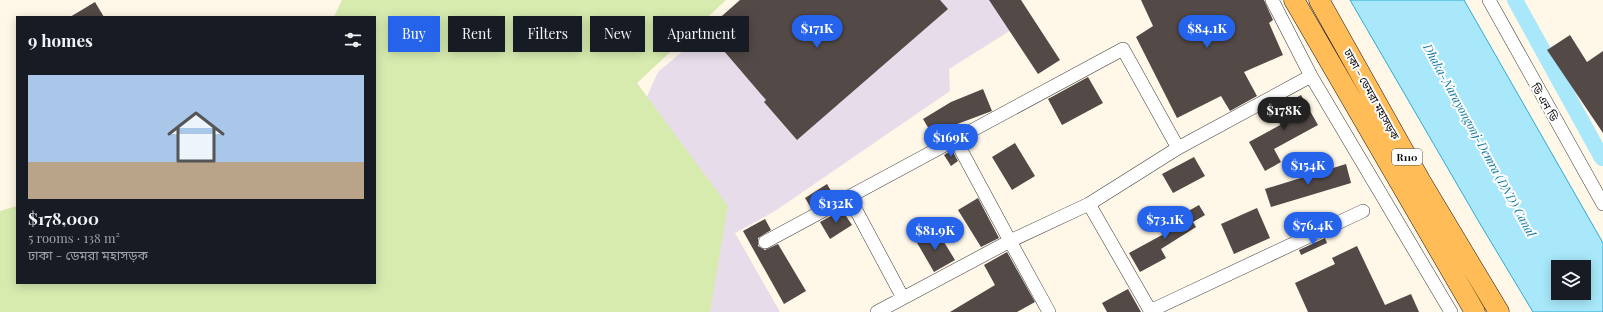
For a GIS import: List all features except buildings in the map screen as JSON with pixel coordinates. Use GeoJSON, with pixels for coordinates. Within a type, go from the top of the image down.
{"type":"FeatureCollection","features":[{"type":"Feature","properties":{"kind":"main road","name":"ঢাকা - ডেমরা মহাসড়ক"},"geometry":{"type":"LineString","coordinates":[[1294,0],[1475,312]]}},
{"type":"Feature","properties":{"kind":"main road","name":"ঢাকা - ডেমরা মহাসড়ক"},"geometry":{"type":"LineString","coordinates":[[1318,0],[1422,182],[1499,312]]}},
{"type":"Feature","properties":{"kind":"street"},"geometry":{"type":"LineString","coordinates":[[1272,0],[1311,76],[1451,312]]}},
{"type":"Feature","properties":{"kind":"street","name":"ডি এন ডি"},"geometry":{"type":"LineString","coordinates":[[1488,0],[1603,204]]}},
{"type":"Feature","properties":{"kind":"street"},"geometry":{"type":"LineString","coordinates":[[765,242],[1123,48],[1178,148]]}},
{"type":"Feature","properties":{"kind":"street"},"geometry":{"type":"LineString","coordinates":[[877,312],[1010,241],[1090,204],[1178,148],[1311,76]]}},
{"type":"Feature","properties":{"kind":"street"},"geometry":{"type":"LineString","coordinates":[[955,139],[1049,312]]}},
{"type":"Feature","properties":{"kind":"street"},"geometry":{"type":"LineString","coordinates":[[848,197],[903,298]]}},
{"type":"Feature","properties":{"kind":"street"},"geometry":{"type":"LineString","coordinates":[[1090,204],[1151,312],[1363,211]]}},
{"type":"Feature","properties":{"kind":"shaded area"},"geometry":{"type":"Polygon","coordinates":[[[743,0],[1011,0],[1024,22],[949,69],[950,91],[775,211],[735,233],[780,312],[583,312],[577,252],[658,72],[682,52],[749,52],[749,16],[724,16],[743,0]]]}},
{"type":"Feature","properties":{"kind":"green space"},"geometry":{"type":"Polygon","coordinates":[[[342,0],[726,0],[709,16],[653,16],[653,52],[670,52],[637,83],[728,206],[710,312],[0,312],[0,211],[16,206],[16,284],[376,284],[376,16],[334,16],[342,0]]]}},
{"type":"Feature","properties":{"kind":"water","name":"Dhaka-Narayongonj-Demra (DND) Canal"},"geometry":{"type":"Polygon","coordinates":[[[1350,0],[1464,0],[1603,243],[1603,312],[1533,312],[1350,0]]]}},
{"type":"Feature","properties":{"kind":"waterway"},"geometry":{"type":"LineString","coordinates":[[1515,0],[1602,158]]}}]}
